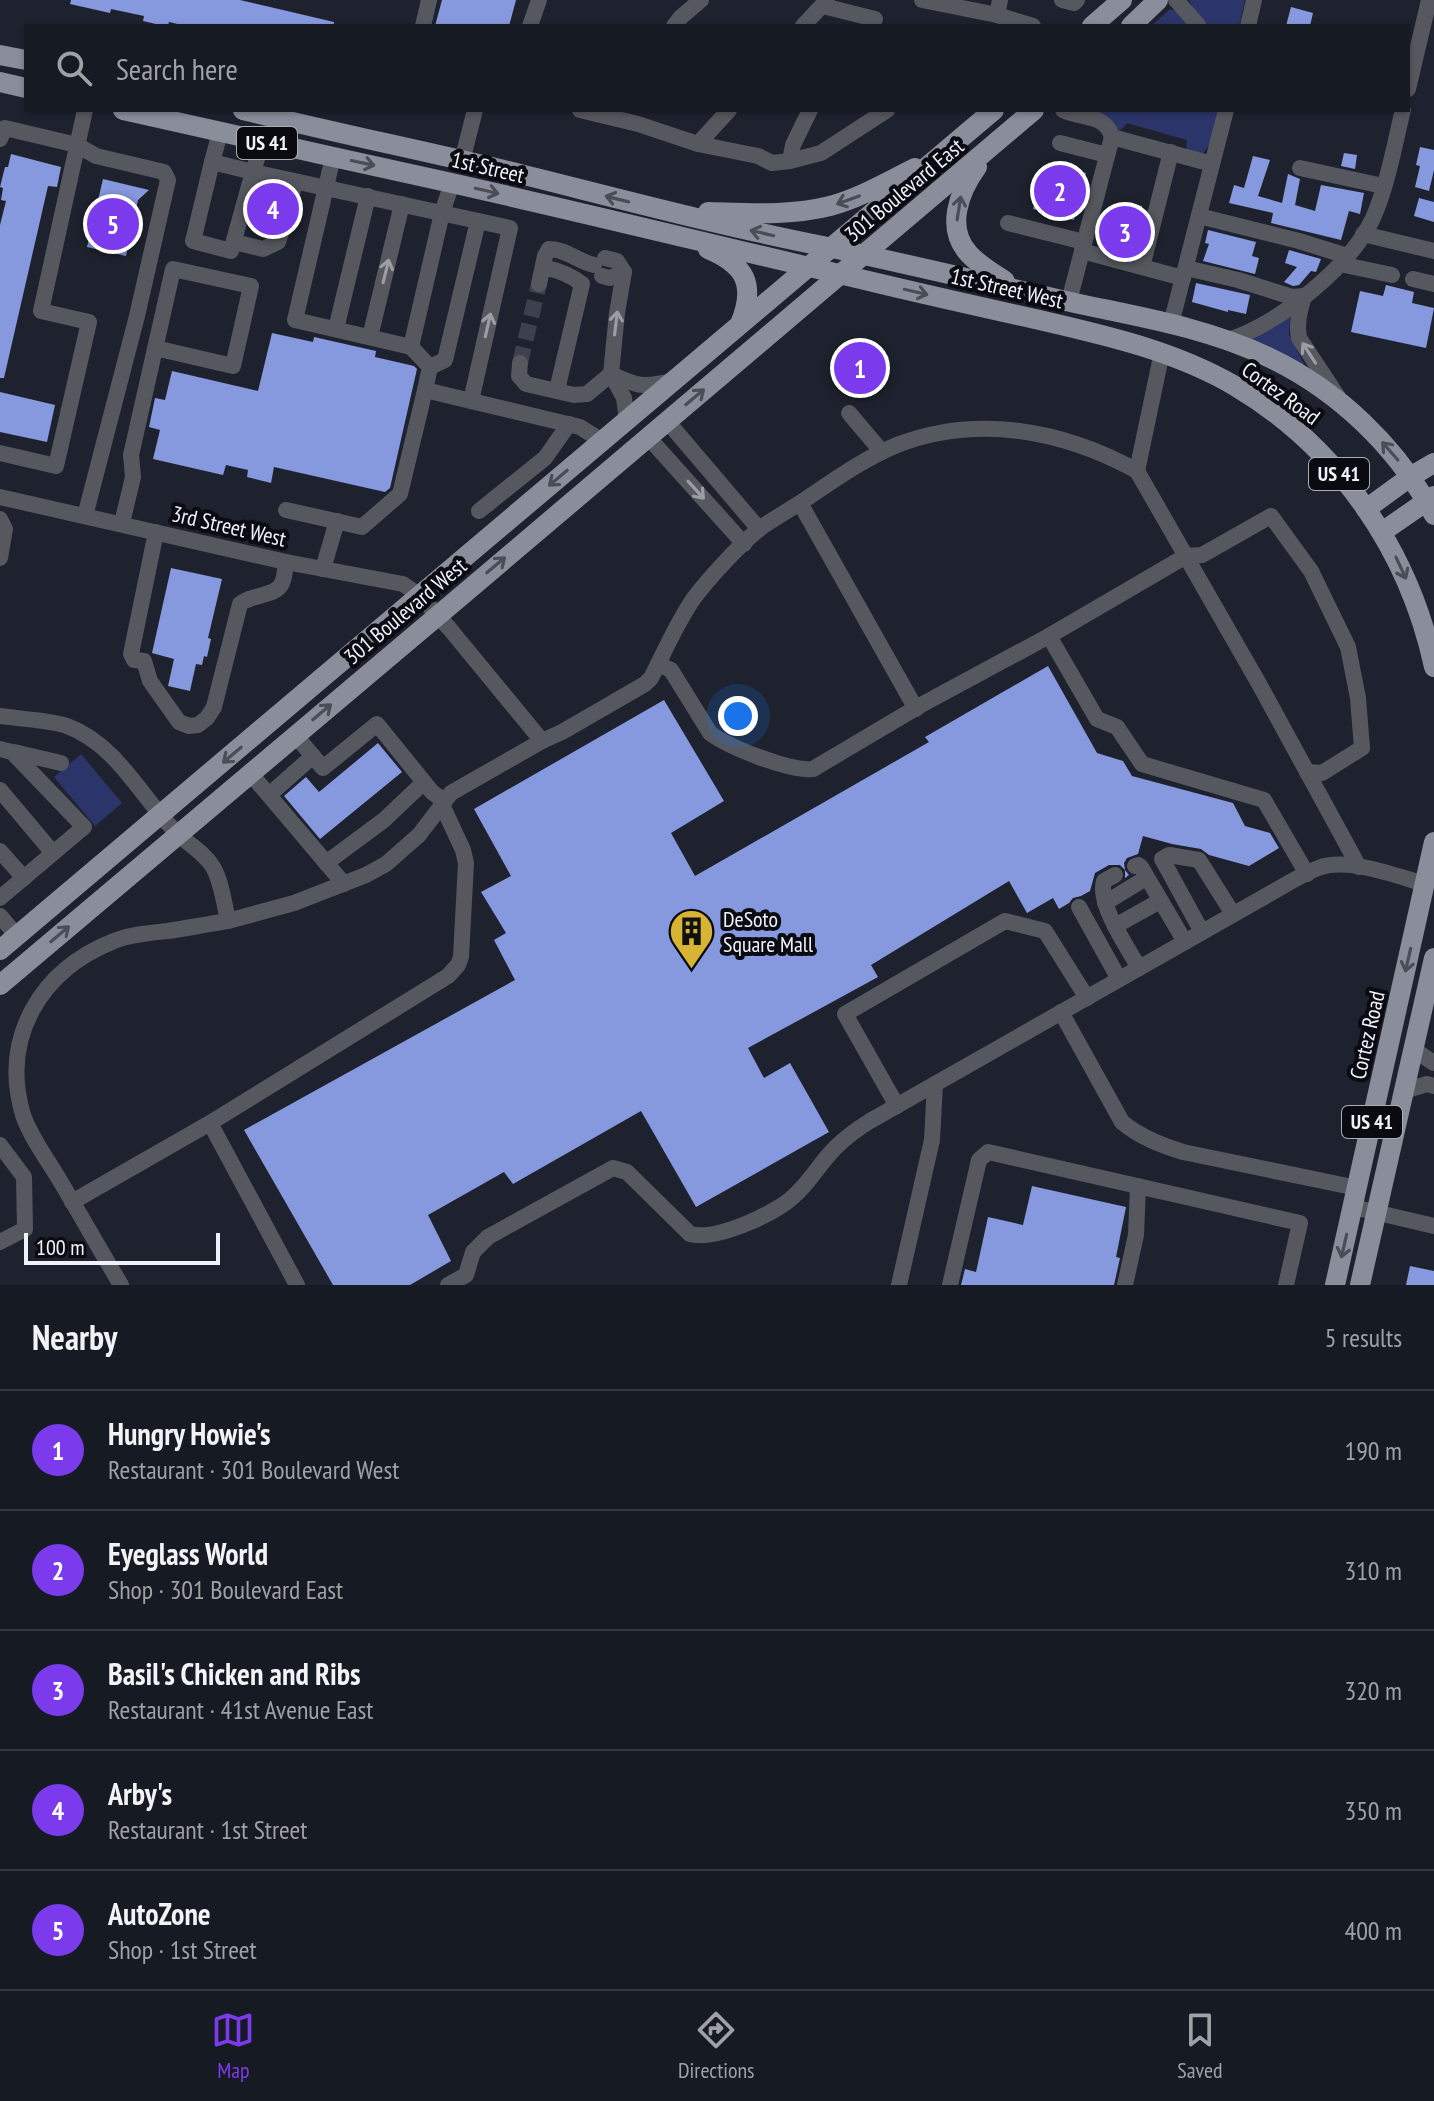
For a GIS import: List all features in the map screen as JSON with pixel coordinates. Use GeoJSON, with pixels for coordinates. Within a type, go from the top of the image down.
{"type":"FeatureCollection","features":[{"type":"Feature","properties":{"kind":"main road"},"geometry":{"type":"LineString","coordinates":[[1094,24],[1121,0]]}},
{"type":"Feature","properties":{"kind":"main road"},"geometry":{"type":"LineString","coordinates":[[1133,24],[1158,0]]}},
{"type":"Feature","properties":{"kind":"main road"},"geometry":{"type":"LineString","coordinates":[[0,55],[24,60]]}},
{"type":"Feature","properties":{"kind":"main road"},"geometry":{"type":"LineString","coordinates":[[0,69],[24,74]]}},
{"type":"Feature","properties":{"kind":"main road"},"geometry":{"type":"LineString","coordinates":[[0,82],[24,88]]}},
{"type":"Feature","properties":{"kind":"main road","name":"1st Street"},"geometry":{"type":"LineString","coordinates":[[131,112],[841,274]]}},
{"type":"Feature","properties":{"kind":"main road","name":"1st Street"},"geometry":{"type":"LineString","coordinates":[[252,112],[865,255]]}},
{"type":"Feature","properties":{"kind":"main road","name":"301 Boulevard East"},"geometry":{"type":"LineString","coordinates":[[811,266],[992,112]]}},
{"type":"Feature","properties":{"kind":"main road","name":"301 Boulevard East"},"geometry":{"type":"LineString","coordinates":[[841,274],[1032,112]]}},
{"type":"Feature","properties":{"kind":"main road"},"geometry":{"type":"LineString","coordinates":[[995,144],[965,185],[958,203],[956,223],[962,243],[971,256],[1015,288]]}},
{"type":"Feature","properties":{"kind":"main road"},"geometry":{"type":"LineString","coordinates":[[666,211],[774,213],[817,208],[866,193],[943,153]]}},
{"type":"Feature","properties":{"kind":"main road"},"geometry":{"type":"LineString","coordinates":[[667,232],[722,255],[739,268],[748,294],[739,325]]}},
{"type":"Feature","properties":{"kind":"main road","name":"US 41"},"geometry":{"type":"LineString","coordinates":[[865,255],[1171,324],[1228,340]]}},
{"type":"Feature","properties":{"kind":"main road","name":"301 Boulevard West"},"geometry":{"type":"LineString","coordinates":[[0,950],[811,266]]}},
{"type":"Feature","properties":{"kind":"main road","name":"301 Boulevard West"},"geometry":{"type":"LineString","coordinates":[[0,985],[841,274]]}},
{"type":"Feature","properties":{"kind":"main road","name":"1st Street West"},"geometry":{"type":"LineString","coordinates":[[841,274],[1162,352]]}},
{"type":"Feature","properties":{"kind":"main road","name":"Cortez Road"},"geometry":{"type":"LineString","coordinates":[[1228,340],[1289,367],[1343,405],[1383,443],[1432,504]]}},
{"type":"Feature","properties":{"kind":"main road","name":"Cortez Road"},"geometry":{"type":"LineString","coordinates":[[1162,352],[1218,377],[1276,414],[1329,462],[1366,509],[1395,555],[1417,606],[1434,667]]}},
{"type":"Feature","properties":{"kind":"main road"},"geometry":{"type":"LineString","coordinates":[[1366,509],[1434,463]]}},
{"type":"Feature","properties":{"kind":"main road"},"geometry":{"type":"LineString","coordinates":[[1382,532],[1432,504]]}},
{"type":"Feature","properties":{"kind":"main road","name":"Cortez Road"},"geometry":{"type":"LineString","coordinates":[[1335,1285],[1434,842]]}},
{"type":"Feature","properties":{"kind":"main road","name":"US 41"},"geometry":{"type":"LineString","coordinates":[[1360,1285],[1434,958]]}},
{"type":"Feature","properties":{"kind":"street"},"geometry":{"type":"LineString","coordinates":[[423,24],[429,0]]}},
{"type":"Feature","properties":{"kind":"street"},"geometry":{"type":"LineString","coordinates":[[531,24],[539,0]]}},
{"type":"Feature","properties":{"kind":"street"},"geometry":{"type":"LineString","coordinates":[[676,24],[701,0]]}},
{"type":"Feature","properties":{"kind":"street"},"geometry":{"type":"LineString","coordinates":[[922,0],[998,8],[1029,24]]}},
{"type":"Feature","properties":{"kind":"street"},"geometry":{"type":"LineString","coordinates":[[1062,0],[1074,3],[1077,0]]}},
{"type":"Feature","properties":{"kind":"street"},"geometry":{"type":"LineString","coordinates":[[1176,0],[1197,24]]}},
{"type":"Feature","properties":{"kind":"street"},"geometry":{"type":"LineString","coordinates":[[1248,24],[1254,0]]}},
{"type":"Feature","properties":{"kind":"street"},"geometry":{"type":"LineString","coordinates":[[1410,81],[1429,0]]}},
{"type":"Feature","properties":{"kind":"street"},"geometry":{"type":"LineString","coordinates":[[805,24],[825,3],[875,19]]}},
{"type":"Feature","properties":{"kind":"street"},"geometry":{"type":"LineString","coordinates":[[0,453],[56,466],[89,322],[41,311],[85,112]]}},
{"type":"Feature","properties":{"kind":"street"},"geometry":{"type":"LineString","coordinates":[[462,161],[474,112]]}},
{"type":"Feature","properties":{"kind":"street"},"geometry":{"type":"LineString","coordinates":[[597,112],[640,117],[698,144],[758,156],[772,163],[821,153],[884,112]]}},
{"type":"Feature","properties":{"kind":"street"},"geometry":{"type":"LineString","coordinates":[[698,144],[727,112]]}},
{"type":"Feature","properties":{"kind":"street"},"geometry":{"type":"LineString","coordinates":[[790,161],[793,145],[809,112]]}},
{"type":"Feature","properties":{"kind":"street"},"geometry":{"type":"LineString","coordinates":[[1069,301],[1112,137],[1099,120],[1070,112]]}},
{"type":"Feature","properties":{"kind":"street"},"geometry":{"type":"LineString","coordinates":[[1171,324],[1225,112]]}},
{"type":"Feature","properties":{"kind":"street"},"geometry":{"type":"LineString","coordinates":[[1228,340],[1250,333],[1304,296],[1344,260],[1372,221],[1402,112]]}},
{"type":"Feature","properties":{"kind":"street"},"geometry":{"type":"LineString","coordinates":[[0,139],[5,128],[77,145],[96,156],[164,172],[168,180],[137,316],[85,516]]}},
{"type":"Feature","properties":{"kind":"street"},"geometry":{"type":"LineString","coordinates":[[220,133],[193,241],[231,251],[262,142]]}},
{"type":"Feature","properties":{"kind":"street"},"geometry":{"type":"LineString","coordinates":[[1112,137],[1212,164]]}},
{"type":"Feature","properties":{"kind":"street"},"geometry":{"type":"LineString","coordinates":[[1060,143],[1107,155]]}},
{"type":"Feature","properties":{"kind":"street"},"geometry":{"type":"LineString","coordinates":[[1142,267],[1171,152]]}},
{"type":"Feature","properties":{"kind":"street"},"geometry":{"type":"LineString","coordinates":[[333,157],[295,320],[411,347],[430,367]]}},
{"type":"Feature","properties":{"kind":"street"},"geometry":{"type":"LineString","coordinates":[[212,162],[510,228],[471,401]]}},
{"type":"Feature","properties":{"kind":"street"},"geometry":{"type":"LineString","coordinates":[[1300,168],[1383,186]]}},
{"type":"Feature","properties":{"kind":"street"},"geometry":{"type":"LineString","coordinates":[[234,242],[263,249],[278,242],[295,182]]}},
{"type":"Feature","properties":{"kind":"street"},"geometry":{"type":"LineString","coordinates":[[411,347],[442,213],[452,183]]}},
{"type":"Feature","properties":{"kind":"street"},"geometry":{"type":"LineString","coordinates":[[336,329],[368,196]]}},
{"type":"Feature","properties":{"kind":"street"},"geometry":{"type":"LineString","coordinates":[[370,337],[402,204]]}},
{"type":"Feature","properties":{"kind":"street"},"geometry":{"type":"LineString","coordinates":[[1199,216],[1299,241],[1392,275]]}},
{"type":"Feature","properties":{"kind":"street"},"geometry":{"type":"LineString","coordinates":[[430,367],[445,360],[478,221]]}},
{"type":"Feature","properties":{"kind":"street"},"geometry":{"type":"LineString","coordinates":[[1008,223],[1142,267],[1238,280],[1292,297],[1304,296]]}},
{"type":"Feature","properties":{"kind":"street"},"geometry":{"type":"LineString","coordinates":[[1363,234],[1434,251]]}},
{"type":"Feature","properties":{"kind":"street"},"geometry":{"type":"LineString","coordinates":[[539,284],[549,249],[561,249],[597,265],[624,272],[611,374],[624,398],[627,420]]}},
{"type":"Feature","properties":{"kind":"street"},"geometry":{"type":"LineString","coordinates":[[543,267],[559,271],[582,284],[557,390]]}},
{"type":"Feature","properties":{"kind":"street"},"geometry":{"type":"LineString","coordinates":[[122,523],[133,477],[131,455],[155,348],[173,269],[251,286],[233,366],[155,348]]}},
{"type":"Feature","properties":{"kind":"street"},"geometry":{"type":"LineString","coordinates":[[1413,279],[1434,284]]}},
{"type":"Feature","properties":{"kind":"street"},"geometry":{"type":"LineString","coordinates":[[1304,296],[1298,319],[1299,338],[1343,405]]}},
{"type":"Feature","properties":{"kind":"street"},"geometry":{"type":"LineString","coordinates":[[1137,471],[1162,352]]}},
{"type":"Feature","properties":{"kind":"street"},"geometry":{"type":"LineString","coordinates":[[520,363],[519,376],[526,384],[574,395],[587,394],[611,374]]}},
{"type":"Feature","properties":{"kind":"street"},"geometry":{"type":"LineString","coordinates":[[286,510],[362,527],[400,494],[430,367]]}},
{"type":"Feature","properties":{"kind":"street"},"geometry":{"type":"LineString","coordinates":[[611,374],[649,387],[674,380]]}},
{"type":"Feature","properties":{"kind":"street"},"geometry":{"type":"LineString","coordinates":[[425,390],[580,427],[602,441]]}},
{"type":"Feature","properties":{"kind":"street"},"geometry":{"type":"LineString","coordinates":[[849,413],[882,452]]}},
{"type":"Feature","properties":{"kind":"street"},"geometry":{"type":"LineString","coordinates":[[667,421],[759,529]]}},
{"type":"Feature","properties":{"kind":"street"},"geometry":{"type":"LineString","coordinates":[[479,511],[545,458],[569,424]]}},
{"type":"Feature","properties":{"kind":"street"},"geometry":{"type":"LineString","coordinates":[[121,1285],[23,1118],[7,1077],[16,1043],[39,994],[71,964],[115,941],[228,921],[294,903],[386,864],[419,835],[458,788],[562,732],[651,678],[695,598],[759,529],[852,467],[911,440],[954,430],[993,428],[1027,432],[1071,443],[1113,458],[1137,471],[1359,867]]}},
{"type":"Feature","properties":{"kind":"street"},"geometry":{"type":"LineString","coordinates":[[648,437],[744,544]]}},
{"type":"Feature","properties":{"kind":"street","name":"3rd Street West"},"geometry":{"type":"LineString","coordinates":[[0,497],[286,562],[403,584],[419,595],[437,615],[542,741]]}},
{"type":"Feature","properties":{"kind":"street"},"geometry":{"type":"LineString","coordinates":[[800,503],[916,709]]}},
{"type":"Feature","properties":{"kind":"street"},"geometry":{"type":"LineString","coordinates":[[658,664],[671,670],[710,733],[717,738],[801,770],[818,766],[1186,556],[1202,555],[1271,516],[1311,571],[1348,647],[1358,698],[1362,748],[1322,773],[1307,772]]}},
{"type":"Feature","properties":{"kind":"street"},"geometry":{"type":"LineString","coordinates":[[0,519],[5,529],[0,558]]}},
{"type":"Feature","properties":{"kind":"street"},"geometry":{"type":"LineString","coordinates":[[323,569],[337,521]]}},
{"type":"Feature","properties":{"kind":"street"},"geometry":{"type":"LineString","coordinates":[[156,532],[131,654],[134,660],[144,661],[150,681],[179,722],[189,726],[198,725],[214,707],[240,604],[277,589],[282,584],[286,562]]}},
{"type":"Feature","properties":{"kind":"street"},"geometry":{"type":"LineString","coordinates":[[1049,636],[1097,719],[1117,727],[1142,764],[1264,800],[1307,874]]}},
{"type":"Feature","properties":{"kind":"street"},"geometry":{"type":"LineString","coordinates":[[0,716],[66,726],[99,744],[178,835],[195,847],[213,868],[228,921]]}},
{"type":"Feature","properties":{"kind":"street"},"geometry":{"type":"LineString","coordinates":[[72,1202],[210,1123],[448,976],[458,965],[466,863],[443,803],[377,724],[323,768],[295,735]]}},
{"type":"Feature","properties":{"kind":"street"},"geometry":{"type":"LineString","coordinates":[[6,750],[61,763]]}},
{"type":"Feature","properties":{"kind":"street"},"geometry":{"type":"LineString","coordinates":[[0,898],[84,827],[6,750]]}},
{"type":"Feature","properties":{"kind":"street"},"geometry":{"type":"LineString","coordinates":[[269,795],[313,756]]}},
{"type":"Feature","properties":{"kind":"street"},"geometry":{"type":"LineString","coordinates":[[250,773],[344,884]]}},
{"type":"Feature","properties":{"kind":"street"},"geometry":{"type":"LineString","coordinates":[[326,863],[384,820],[424,782]]}},
{"type":"Feature","properties":{"kind":"street"},"geometry":{"type":"LineString","coordinates":[[0,790],[53,853]]}},
{"type":"Feature","properties":{"kind":"street"},"geometry":{"type":"LineString","coordinates":[[0,851],[24,878]]}},
{"type":"Feature","properties":{"kind":"street"},"geometry":{"type":"LineString","coordinates":[[1202,932],[1162,859],[1169,855],[1199,860],[1233,914]]}},
{"type":"Feature","properties":{"kind":"street"},"geometry":{"type":"LineString","coordinates":[[448,1285],[466,1275],[473,1252],[488,1237],[613,1168],[627,1172],[690,1234],[710,1235],[764,1215],[792,1199],[835,1147],[858,1128],[1307,874],[1330,865],[1359,867],[1425,884]]}},
{"type":"Feature","properties":{"kind":"street"},"geometry":{"type":"LineString","coordinates":[[1105,903],[1140,872],[1185,942]]}},
{"type":"Feature","properties":{"kind":"street"},"geometry":{"type":"LineString","coordinates":[[1115,875],[1102,885],[1105,903],[1139,968]]}},
{"type":"Feature","properties":{"kind":"street"},"geometry":{"type":"LineString","coordinates":[[1115,926],[1160,901]]}},
{"type":"Feature","properties":{"kind":"street"},"geometry":{"type":"LineString","coordinates":[[1079,907],[1119,979]]}},
{"type":"Feature","properties":{"kind":"street"},"geometry":{"type":"LineString","coordinates":[[0,916],[17,936]]}},
{"type":"Feature","properties":{"kind":"street"},"geometry":{"type":"LineString","coordinates":[[897,1106],[845,1014],[1005,921],[1045,931],[1087,998]]}},
{"type":"Feature","properties":{"kind":"street"},"geometry":{"type":"LineString","coordinates":[[1061,1012],[1122,1122],[1134,1132],[1163,1146],[1355,1198],[1377,1212],[1434,1226]]}},
{"type":"Feature","properties":{"kind":"street"},"geometry":{"type":"LineString","coordinates":[[1413,1049],[1434,1063]]}},
{"type":"Feature","properties":{"kind":"street"},"geometry":{"type":"LineString","coordinates":[[899,1285],[932,1140],[935,1084]]}},
{"type":"Feature","properties":{"kind":"street"},"geometry":{"type":"LineString","coordinates":[[1404,1091],[1427,1084],[1434,1086]]}},
{"type":"Feature","properties":{"kind":"street"},"geometry":{"type":"LineString","coordinates":[[210,1123],[297,1285]]}},
{"type":"Feature","properties":{"kind":"street"},"geometry":{"type":"LineString","coordinates":[[0,1145],[24,1177],[25,1229],[0,1242]]}},
{"type":"Feature","properties":{"kind":"street"},"geometry":{"type":"LineString","coordinates":[[950,1285],[979,1160],[988,1152],[1300,1223],[1286,1285]]}},
{"type":"Feature","properties":{"kind":"street"},"geometry":{"type":"LineString","coordinates":[[24,1177],[49,1163]]}},
{"type":"Feature","properties":{"kind":"street"},"geometry":{"type":"LineString","coordinates":[[1125,1285],[1136,1235],[1138,1186]]}},
{"type":"Feature","properties":{"kind":"shaded area"},"geometry":{"type":"Polygon","coordinates":[[[1189,0],[1245,0],[1239,24],[1153,24],[1170,9],[1175,11],[1192,6],[1189,0]]]}},
{"type":"Feature","properties":{"kind":"shaded area"},"geometry":{"type":"Polygon","coordinates":[[[1081,112],[1218,112],[1212,139],[1202,154],[1186,151],[1187,140],[1127,123],[1120,131],[1081,112]]]}},
{"type":"Feature","properties":{"kind":"shaded area"},"geometry":{"type":"Polygon","coordinates":[[[1290,316],[1289,334],[1305,366],[1251,340],[1290,316]]]}},
{"type":"Feature","properties":{"kind":"shaded area"},"geometry":{"type":"Polygon","coordinates":[[[81,754],[122,803],[95,826],[54,777],[81,754]]]}},
{"type":"Feature","properties":{"kind":"building"},"geometry":{"type":"Polygon","coordinates":[[[71,0],[240,0],[334,24],[156,24],[143,21],[144,16],[111,9],[110,13],[70,4],[71,0]]]}},
{"type":"Feature","properties":{"kind":"building"},"geometry":{"type":"Polygon","coordinates":[[[442,0],[516,0],[510,24],[436,24],[442,0]]]}},
{"type":"Feature","properties":{"kind":"building"},"geometry":{"type":"Polygon","coordinates":[[[1291,7],[1313,13],[1310,24],[1287,24],[1291,7]]]}},
{"type":"Feature","properties":{"kind":"building"},"geometry":{"type":"Polygon","coordinates":[[[1420,147],[1434,150],[1434,170],[1429,191],[1415,187],[1420,147]]]}},
{"type":"Feature","properties":{"kind":"building"},"geometry":{"type":"Polygon","coordinates":[[[1344,153],[1357,155],[1355,169],[1341,166],[1344,153]]]}},
{"type":"Feature","properties":{"kind":"building"},"geometry":{"type":"Polygon","coordinates":[[[11,154],[61,167],[57,187],[48,186],[4,378],[0,378],[0,225],[6,201],[1,200],[3,188],[0,187],[11,154]]]}},
{"type":"Feature","properties":{"kind":"building"},"geometry":{"type":"Polygon","coordinates":[[[1253,156],[1270,160],[1258,196],[1282,203],[1288,174],[1300,179],[1295,205],[1315,211],[1321,185],[1364,193],[1360,214],[1349,211],[1341,240],[1271,223],[1273,213],[1229,203],[1234,185],[1244,188],[1253,156]]]}},
{"type":"Feature","properties":{"kind":"building"},"geometry":{"type":"Polygon","coordinates":[[[1054,165],[1086,173],[1074,220],[1033,209],[1043,171],[1054,165]]]}},
{"type":"Feature","properties":{"kind":"building"},"geometry":{"type":"Polygon","coordinates":[[[103,179],[149,190],[138,200],[126,256],[87,247],[103,179]]]}},
{"type":"Feature","properties":{"kind":"building"},"geometry":{"type":"Polygon","coordinates":[[[269,187],[282,190],[270,230],[259,228],[269,187]]]}},
{"type":"Feature","properties":{"kind":"building"},"geometry":{"type":"Polygon","coordinates":[[[1419,198],[1434,202],[1434,222],[1414,216],[1419,198]]]}},
{"type":"Feature","properties":{"kind":"building"},"geometry":{"type":"Polygon","coordinates":[[[1124,202],[1142,206],[1131,250],[1112,245],[1124,202]]]}},
{"type":"Feature","properties":{"kind":"building"},"geometry":{"type":"Polygon","coordinates":[[[1208,230],[1256,242],[1252,256],[1259,258],[1255,274],[1203,261],[1209,244],[1205,243],[1208,230]]]}},
{"type":"Feature","properties":{"kind":"building"},"geometry":{"type":"Polygon","coordinates":[[[1289,250],[1321,259],[1316,272],[1311,271],[1299,285],[1284,282],[1297,267],[1285,263],[1289,250]]]}},
{"type":"Feature","properties":{"kind":"building"},"geometry":{"type":"Polygon","coordinates":[[[1196,283],[1250,295],[1246,314],[1192,302],[1196,283]]]}},
{"type":"Feature","properties":{"kind":"building"},"geometry":{"type":"Polygon","coordinates":[[[1386,285],[1414,292],[1412,303],[1434,308],[1426,348],[1351,332],[1360,291],[1383,296],[1386,285]]]}},
{"type":"Feature","properties":{"kind":"building"},"geometry":{"type":"Polygon","coordinates":[[[272,333],[313,342],[314,337],[376,351],[375,357],[417,369],[390,488],[385,492],[274,467],[271,483],[247,477],[248,470],[226,465],[223,475],[153,459],[160,430],[149,427],[155,398],[165,400],[172,371],[258,391],[272,333]]]}},
{"type":"Feature","properties":{"kind":"building"},"geometry":{"type":"Polygon","coordinates":[[[870,340],[889,358],[848,388],[836,373],[870,340]]]}},
{"type":"Feature","properties":{"kind":"building"},"geometry":{"type":"Polygon","coordinates":[[[0,392],[55,405],[47,442],[0,432],[0,392]]]}},
{"type":"Feature","properties":{"kind":"building"},"geometry":{"type":"Polygon","coordinates":[[[171,568],[222,579],[208,638],[211,639],[207,657],[204,656],[202,665],[196,664],[190,691],[168,686],[174,659],[152,653],[171,568]]]}},
{"type":"Feature","properties":{"kind":"building","name":"DeSoto Square Mall"},"geometry":{"type":"Polygon","coordinates":[[[1048,666],[1097,753],[1123,761],[1132,776],[1233,803],[1245,826],[1270,833],[1279,848],[1249,866],[1209,855],[1201,849],[1143,836],[1138,854],[1127,858],[1124,863],[1125,870],[1120,865],[1109,865],[1095,873],[1090,891],[1073,898],[1059,909],[1053,898],[1027,913],[1009,881],[871,965],[878,977],[748,1048],[764,1078],[790,1063],[829,1132],[696,1207],[641,1111],[513,1184],[504,1172],[428,1215],[451,1261],[410,1285],[333,1285],[244,1130],[515,980],[494,940],[506,933],[481,892],[511,876],[474,809],[664,700],[724,801],[671,833],[695,876],[929,742],[925,737],[1048,666]]]}},
{"type":"Feature","properties":{"kind":"building"},"geometry":{"type":"Polygon","coordinates":[[[378,743],[402,772],[320,839],[284,796],[306,777],[319,792],[378,743]]]}},
{"type":"Feature","properties":{"kind":"building"},"geometry":{"type":"Polygon","coordinates":[[[1032,1186],[1126,1207],[1114,1285],[961,1285],[965,1269],[976,1272],[988,1217],[1023,1225],[1032,1186]]]}},
{"type":"Feature","properties":{"kind":"building"},"geometry":{"type":"Polygon","coordinates":[[[1410,1266],[1434,1271],[1434,1285],[1406,1285],[1410,1266]]]}},
{"type":"Feature","properties":{"kind":"tunnel"},"geometry":{"type":"LineString","coordinates":[[520,363],[539,284]]}},
{"type":"Feature","properties":{"kind":"place","name":"Eyeglass World"},"geometry":{"type":"Point","coordinates":[1060,191]}},
{"type":"Feature","properties":{"kind":"place","name":"Arby's"},"geometry":{"type":"Point","coordinates":[273,209]}},
{"type":"Feature","properties":{"kind":"place","name":"AutoZone"},"geometry":{"type":"Point","coordinates":[113,224]}},
{"type":"Feature","properties":{"kind":"place","name":"Basil's Chicken and Ribs"},"geometry":{"type":"Point","coordinates":[1125,232]}},
{"type":"Feature","properties":{"kind":"place","name":"Hungry Howie's"},"geometry":{"type":"Point","coordinates":[860,368]}},
{"type":"Feature","properties":{"kind":"place","name":"DeSoto Square Mall"},"geometry":{"type":"Point","coordinates":[692,971]}}]}
